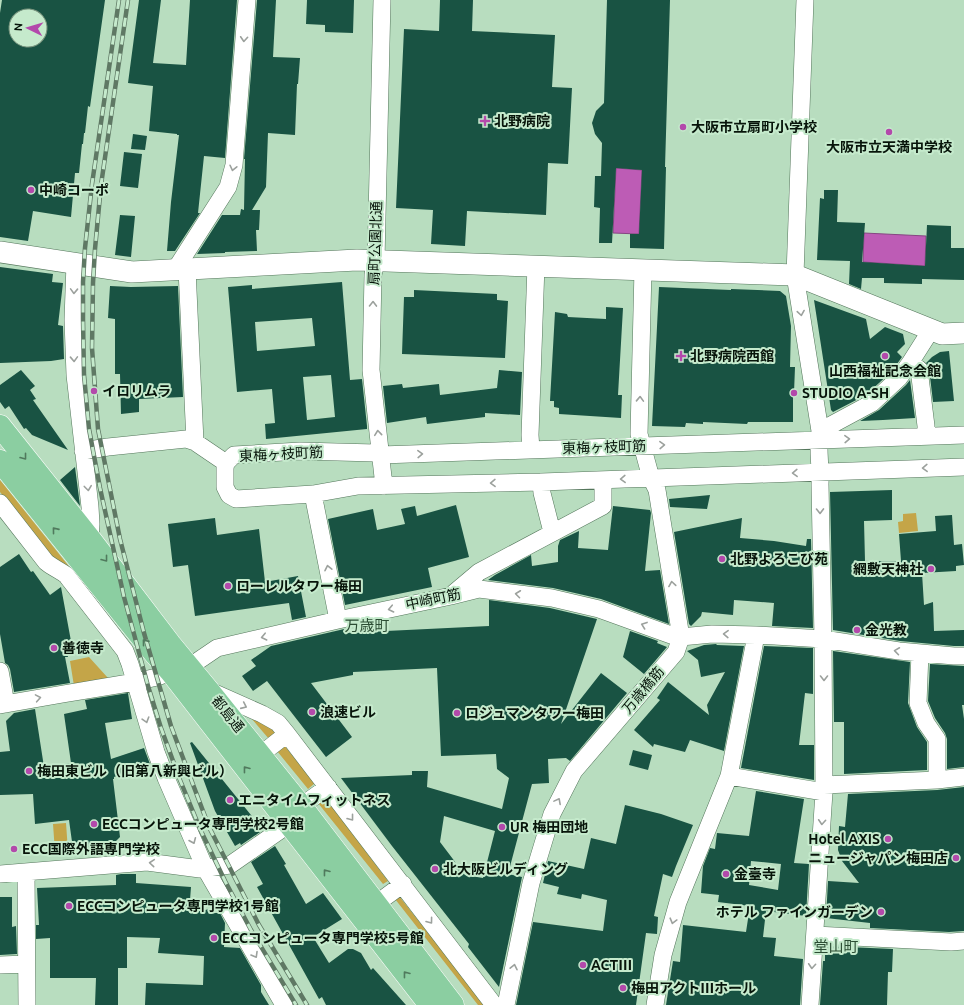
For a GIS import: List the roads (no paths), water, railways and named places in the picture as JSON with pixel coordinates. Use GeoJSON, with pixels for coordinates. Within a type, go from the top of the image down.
{"type":"FeatureCollection","features":[{"type":"Feature","properties":{"kind":"main road","name":"都島通"},"geometry":{"type":"LineString","coordinates":[[0,426],[90,539],[289,824],[430,1005]]}},
{"type":"Feature","properties":{"kind":"main road","name":"都島通"},"geometry":{"type":"LineString","coordinates":[[1,465],[156,655],[180,669],[208,690],[301,806],[453,1005]]}},
{"type":"Feature","properties":{"kind":"street"},"geometry":{"type":"LineString","coordinates":[[195,442],[181,269],[228,187],[234,165],[247,0]]}},
{"type":"Feature","properties":{"kind":"street","name":"扇町公園北通"},"geometry":{"type":"LineString","coordinates":[[382,0],[376,260],[373,275],[372,370],[384,486]]}},
{"type":"Feature","properties":{"kind":"street"},"geometry":{"type":"LineString","coordinates":[[805,0],[795,274],[819,435],[821,472],[824,788],[810,1005]]}},
{"type":"Feature","properties":{"kind":"street"},"geometry":{"type":"LineString","coordinates":[[0,252],[132,272],[376,260],[795,274],[942,334],[964,333]]}},
{"type":"Feature","properties":{"kind":"street"},"geometry":{"type":"LineString","coordinates":[[75,263],[73,320],[75,375],[90,507],[90,539]]}},
{"type":"Feature","properties":{"kind":"street"},"geometry":{"type":"LineString","coordinates":[[530,450],[536,265]]}},
{"type":"Feature","properties":{"kind":"street"},"geometry":{"type":"LineString","coordinates":[[643,269],[639,434],[641,446],[651,478],[657,490],[681,637],[712,634],[823,639],[899,651],[964,656]]}},
{"type":"Feature","properties":{"kind":"street"},"geometry":{"type":"LineString","coordinates":[[819,435],[872,403],[899,378],[931,330]]}},
{"type":"Feature","properties":{"kind":"street"},"geometry":{"type":"LineString","coordinates":[[910,363],[920,369],[926,436]]}},
{"type":"Feature","properties":{"kind":"street","name":"東梅ヶ枝町筋"},"geometry":{"type":"LineString","coordinates":[[964,435],[819,435],[641,446],[381,455],[375,453],[300,452],[234,455],[226,463],[225,487],[229,496],[236,499],[313,494],[358,486],[541,482],[964,467]]}},
{"type":"Feature","properties":{"kind":"street"},"geometry":{"type":"LineString","coordinates":[[83,451],[186,439],[195,442],[226,463]]}},
{"type":"Feature","properties":{"kind":"street"},"geometry":{"type":"LineString","coordinates":[[451,596],[479,572],[603,506],[603,480]]}},
{"type":"Feature","properties":{"kind":"street"},"geometry":{"type":"LineString","coordinates":[[541,482],[542,493],[552,532]]}},
{"type":"Feature","properties":{"kind":"street"},"geometry":{"type":"LineString","coordinates":[[313,494],[338,620]]}},
{"type":"Feature","properties":{"kind":"street"},"geometry":{"type":"LineString","coordinates":[[0,503],[46,562],[51,567],[66,575],[125,651],[156,752],[205,868],[284,1005]]}},
{"type":"Feature","properties":{"kind":"street","name":"中崎町筋"},"geometry":{"type":"LineString","coordinates":[[3,705],[157,677],[180,669],[218,648],[479,589],[552,598],[599,609],[671,635],[681,637]]}},
{"type":"Feature","properties":{"kind":"street"},"geometry":{"type":"LineString","coordinates":[[655,1005],[663,955],[678,902],[729,776],[756,635]]}},
{"type":"Feature","properties":{"kind":"street","name":"万歳橋筋"},"geometry":{"type":"LineString","coordinates":[[506,1005],[531,883],[552,814],[574,772],[676,652],[681,637]]}},
{"type":"Feature","properties":{"kind":"street"},"geometry":{"type":"LineString","coordinates":[[920,653],[918,703],[926,723],[937,739],[937,780]]}},
{"type":"Feature","properties":{"kind":"street"},"geometry":{"type":"LineString","coordinates":[[0,671],[3,705]]}},
{"type":"Feature","properties":{"kind":"street"},"geometry":{"type":"LineString","coordinates":[[208,690],[262,714],[278,723],[494,1005]]}},
{"type":"Feature","properties":{"kind":"street"},"geometry":{"type":"LineString","coordinates":[[260,755],[287,734]]}},
{"type":"Feature","properties":{"kind":"street"},"geometry":{"type":"LineString","coordinates":[[729,776],[824,788],[964,777]]}},
{"type":"Feature","properties":{"kind":"street"},"geometry":{"type":"LineString","coordinates":[[301,806],[328,787]]}},
{"type":"Feature","properties":{"kind":"street"},"geometry":{"type":"LineString","coordinates":[[0,874],[147,862],[200,869],[230,865],[289,824]]}},
{"type":"Feature","properties":{"kind":"street"},"geometry":{"type":"LineString","coordinates":[[26,872],[26,1005]]}},
{"type":"Feature","properties":{"kind":"street"},"geometry":{"type":"LineString","coordinates":[[376,904],[402,884]]}},
{"type":"Feature","properties":{"kind":"street"},"geometry":{"type":"LineString","coordinates":[[814,935],[951,942],[964,941]]}},
{"type":"Feature","properties":{"kind":"street"},"geometry":{"type":"LineString","coordinates":[[0,965],[26,964]]}},
{"type":"Feature","properties":{"kind":"railway"},"geometry":{"type":"LineString","coordinates":[[119,0],[92,184],[85,248],[83,282],[84,375],[89,429],[100,488],[124,597],[161,728],[201,831],[225,881],[251,930],[296,1005]]}},
{"type":"Feature","properties":{"kind":"railway"},"geometry":{"type":"LineString","coordinates":[[128,0],[101,185],[95,249],[92,348],[98,429],[120,539],[144,633],[171,726],[209,827],[259,925],[307,1005]]}},
{"type":"Feature","properties":{"kind":"place","name":"北野病院"},"geometry":{"type":"Point","coordinates":[485,121]}},
{"type":"Feature","properties":{"kind":"place","name":"大阪市立扇町小学校"},"geometry":{"type":"Point","coordinates":[683,127]}},
{"type":"Feature","properties":{"kind":"place","name":"大阪市立天満中学校"},"geometry":{"type":"Point","coordinates":[889,132]}},
{"type":"Feature","properties":{"kind":"place","name":"中崎コーポ"},"geometry":{"type":"Point","coordinates":[31,190]}},
{"type":"Feature","properties":{"kind":"place","name":"北野病院西館"},"geometry":{"type":"Point","coordinates":[681,356]}},
{"type":"Feature","properties":{"kind":"place","name":"山西福祉記念会館"},"geometry":{"type":"Point","coordinates":[885,356]}},
{"type":"Feature","properties":{"kind":"place","name":"イロリムラ"},"geometry":{"type":"Point","coordinates":[94,391]}},
{"type":"Feature","properties":{"kind":"place","name":"STUDIO A-SH"},"geometry":{"type":"Point","coordinates":[794,393]}},
{"type":"Feature","properties":{"kind":"place","name":"北野よろこび苑"},"geometry":{"type":"Point","coordinates":[722,559]}},
{"type":"Feature","properties":{"kind":"place","name":"網敷天神社"},"geometry":{"type":"Point","coordinates":[931,569]}},
{"type":"Feature","properties":{"kind":"place","name":"ローレルタワー梅田"},"geometry":{"type":"Point","coordinates":[228,586]}},
{"type":"Feature","properties":{"kind":"place","name":"金光教"},"geometry":{"type":"Point","coordinates":[857,630]}},
{"type":"Feature","properties":{"kind":"place","name":"善徳寺"},"geometry":{"type":"Point","coordinates":[54,648]}},
{"type":"Feature","properties":{"kind":"place","name":"浪速ビル"},"geometry":{"type":"Point","coordinates":[312,712]}},
{"type":"Feature","properties":{"kind":"place","name":"ロジュマンタワー梅田"},"geometry":{"type":"Point","coordinates":[457,713]}},
{"type":"Feature","properties":{"kind":"place","name":"梅田東ビル（旧第八新興ビル）"},"geometry":{"type":"Point","coordinates":[29,771]}},
{"type":"Feature","properties":{"kind":"place","name":"エニタイムフィットネス"},"geometry":{"type":"Point","coordinates":[230,800]}},
{"type":"Feature","properties":{"kind":"place","name":"ECCコンピュータ専門学校2号館"},"geometry":{"type":"Point","coordinates":[94,824]}},
{"type":"Feature","properties":{"kind":"place","name":"UR 梅田団地"},"geometry":{"type":"Point","coordinates":[502,827]}},
{"type":"Feature","properties":{"kind":"place","name":"Hotel AXIS"},"geometry":{"type":"Point","coordinates":[888,839]}},
{"type":"Feature","properties":{"kind":"place","name":"ECC国際外語専門学校"},"geometry":{"type":"Point","coordinates":[14,849]}},
{"type":"Feature","properties":{"kind":"place","name":"ニュージャパン梅田店"},"geometry":{"type":"Point","coordinates":[956,858]}},
{"type":"Feature","properties":{"kind":"place","name":"北大阪ビルディング"},"geometry":{"type":"Point","coordinates":[435,869]}},
{"type":"Feature","properties":{"kind":"place","name":"金臺寺"},"geometry":{"type":"Point","coordinates":[726,874]}},
{"type":"Feature","properties":{"kind":"place","name":"ECCコンピュータ専門学校1号館"},"geometry":{"type":"Point","coordinates":[69,906]}},
{"type":"Feature","properties":{"kind":"place","name":"ホテル ファインガーデン"},"geometry":{"type":"Point","coordinates":[881,912]}},
{"type":"Feature","properties":{"kind":"place","name":"ECCコンピュータ専門学校5号館"},"geometry":{"type":"Point","coordinates":[214,938]}},
{"type":"Feature","properties":{"kind":"place","name":"ACTⅢ"},"geometry":{"type":"Point","coordinates":[583,965]}},
{"type":"Feature","properties":{"kind":"place","name":"梅田アクトⅢホール"},"geometry":{"type":"Point","coordinates":[623,988]}},
{"type":"Feature","properties":{"kind":"district","name":"万歳町"},"geometry":{"type":"Point","coordinates":[367,626]}},
{"type":"Feature","properties":{"kind":"district","name":"堂山町"},"geometry":{"type":"Point","coordinates":[836,947]}}]}
